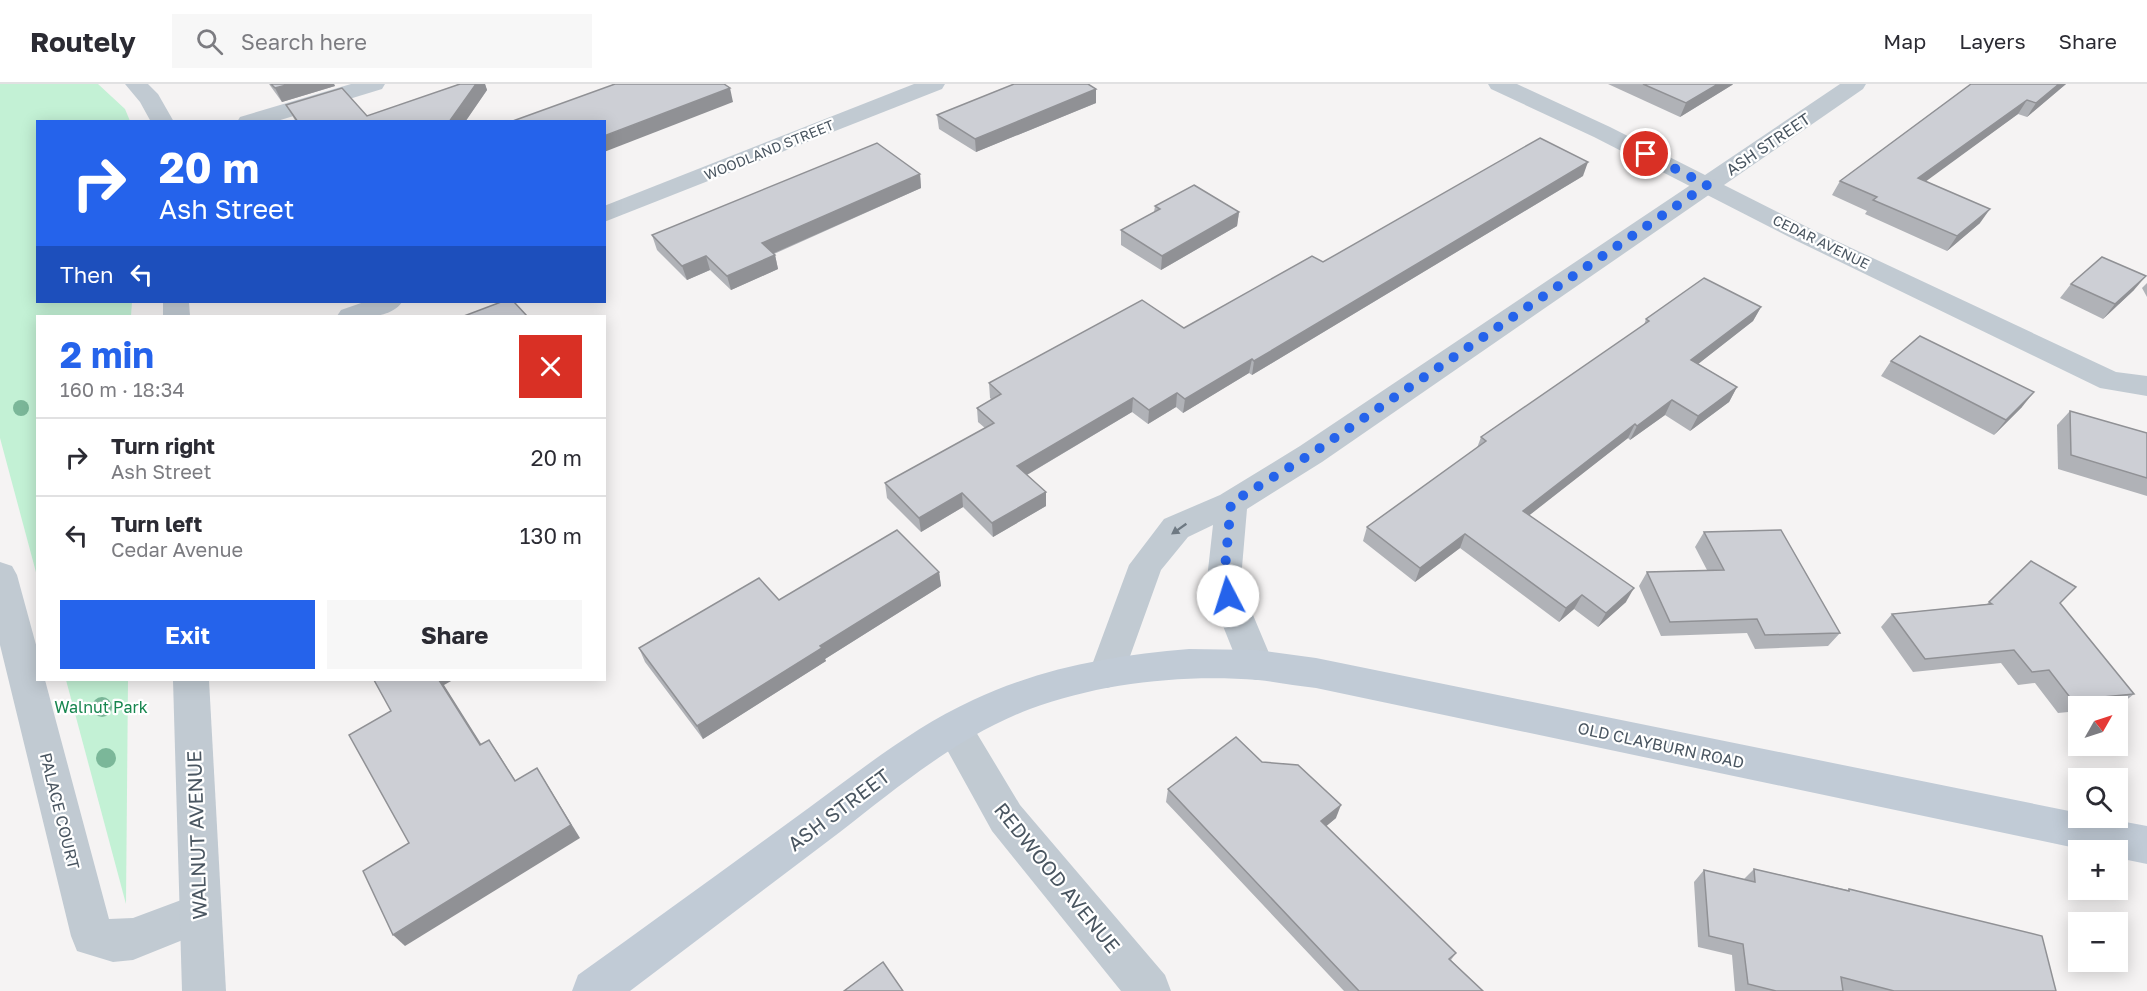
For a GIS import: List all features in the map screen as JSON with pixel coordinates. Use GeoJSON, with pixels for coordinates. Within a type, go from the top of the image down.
{"type":"FeatureCollection","features":[{"type":"Feature","properties":{"kind":"main road","name":"OLD CLAYBURN ROAD"},"geometry":{"type":"LineString","coordinates":[[1173,666],[1256,665],[1316,673],[2147,845]]}},
{"type":"Feature","properties":{"kind":"main road","name":"ASH STREET"},"geometry":{"type":"LineString","coordinates":[[594,991],[905,760],[954,728],[1032,692],[1107,673],[1173,666]]}},
{"type":"Feature","properties":{"kind":"street"},"geometry":{"type":"LineString","coordinates":[[136,84],[150,99],[162,120]]}},
{"type":"Feature","properties":{"kind":"street"},"geometry":{"type":"LineString","coordinates":[[255,120],[374,84]]}},
{"type":"Feature","properties":{"kind":"street","name":"WOODLAND STREET"},"geometry":{"type":"LineString","coordinates":[[606,214],[934,84]]}},
{"type":"Feature","properties":{"kind":"street","name":"CEDAR AVENUE"},"geometry":{"type":"LineString","coordinates":[[1499,84],[1602,132],[1815,240],[2110,381],[2147,386]]}},
{"type":"Feature","properties":{"kind":"street","name":"ASH STREET"},"geometry":{"type":"LineString","coordinates":[[1107,673],[1146,565],[1176,528],[1231,503],[1321,447],[1855,84]]}},
{"type":"Feature","properties":{"kind":"street"},"geometry":{"type":"LineString","coordinates":[[354,315],[385,303]]}},
{"type":"Feature","properties":{"kind":"street"},"geometry":{"type":"LineString","coordinates":[[1231,503],[1224,579],[1228,596],[1256,665]]}},
{"type":"Feature","properties":{"kind":"street","name":"PALACE COURT"},"geometry":{"type":"LineString","coordinates":[[0,575],[92,936],[113,941],[133,939],[200,913]]}},
{"type":"Feature","properties":{"kind":"street","name":"WALNUT AVENUE"},"geometry":{"type":"LineString","coordinates":[[191,681],[204,991]]}},
{"type":"Feature","properties":{"kind":"street","name":"REDWOOD AVENUE"},"geometry":{"type":"LineString","coordinates":[[954,728],[1006,818],[1149,991]]}},
{"type":"Feature","properties":{"kind":"green space"},"geometry":{"type":"Polygon","coordinates":[[[0,84],[98,84],[125,109],[130,120],[36,120],[36,303],[132,303],[131,315],[36,315],[36,572],[0,438],[0,84]]]}},
{"type":"Feature","properties":{"kind":"green space","name":"Walnut Park"},"geometry":{"type":"Polygon","coordinates":[[[66,681],[128,681],[126,904],[66,681]]]}},
{"type":"Feature","properties":{"kind":"building"},"geometry":{"type":"Polygon","coordinates":[[[271,84],[290,84],[275,88],[271,84]]]}},
{"type":"Feature","properties":{"kind":"building"},"geometry":{"type":"Polygon","coordinates":[[[460,84],[476,84],[450,120],[297,120],[286,105],[342,88],[367,116],[460,84]]]}},
{"type":"Feature","properties":{"kind":"building"},"geometry":{"type":"Polygon","coordinates":[[[615,84],[724,84],[730,88],[606,135],[606,120],[516,120],[615,84]]]}},
{"type":"Feature","properties":{"kind":"building"},"geometry":{"type":"Polygon","coordinates":[[[1014,84],[1088,84],[1096,89],[975,139],[937,115],[1014,84]]]}},
{"type":"Feature","properties":{"kind":"building"},"geometry":{"type":"Polygon","coordinates":[[[1643,84],[1718,84],[1686,103],[1643,84]]]}},
{"type":"Feature","properties":{"kind":"building"},"geometry":{"type":"Polygon","coordinates":[[[1971,84],[2059,84],[2036,103],[2027,100],[1918,178],[1990,209],[1957,236],[1873,200],[1877,197],[1840,181],[1971,84]]]}},
{"type":"Feature","properties":{"kind":"building"},"geometry":{"type":"Polygon","coordinates":[[[1540,138],[1588,162],[1254,361],[1252,359],[1185,399],[1177,393],[1149,410],[1133,398],[1017,466],[1046,492],[992,523],[962,493],[919,518],[885,483],[994,423],[977,408],[1001,394],[989,383],[1142,300],[1184,328],[1312,256],[1323,262],[1540,138]]]}},
{"type":"Feature","properties":{"kind":"building"},"geometry":{"type":"Polygon","coordinates":[[[877,143],[920,174],[762,243],[775,255],[727,276],[706,256],[682,266],[652,235],[877,143]]]}},
{"type":"Feature","properties":{"kind":"building"},"geometry":{"type":"Polygon","coordinates":[[[1194,185],[1239,212],[1162,256],[1121,230],[1160,209],[1155,206],[1194,185]]]}},
{"type":"Feature","properties":{"kind":"building"},"geometry":{"type":"Polygon","coordinates":[[[2102,257],[2146,276],[2115,304],[2071,284],[2102,257]]]}},
{"type":"Feature","properties":{"kind":"building"},"geometry":{"type":"Polygon","coordinates":[[[1704,278],[1761,307],[1691,360],[1737,387],[1698,416],[1672,400],[1637,426],[1635,424],[1523,511],[1634,588],[1606,613],[1582,595],[1566,608],[1465,534],[1420,568],[1367,527],[1486,441],[1481,437],[1649,321],[1646,319],[1704,278]]]}},
{"type":"Feature","properties":{"kind":"building"},"geometry":{"type":"Polygon","coordinates":[[[498,303],[515,303],[526,315],[467,315],[498,303]]]}},
{"type":"Feature","properties":{"kind":"building"},"geometry":{"type":"Polygon","coordinates":[[[1920,336],[2034,392],[2006,420],[1891,361],[1920,336]]]}},
{"type":"Feature","properties":{"kind":"building"},"geometry":{"type":"Polygon","coordinates":[[[2070,411],[2147,433],[2147,478],[2071,455],[2070,411]]]}},
{"type":"Feature","properties":{"kind":"building"},"geometry":{"type":"Polygon","coordinates":[[[897,530],[939,572],[697,726],[639,648],[759,578],[779,600],[897,530]]]}},
{"type":"Feature","properties":{"kind":"building"},"geometry":{"type":"Polygon","coordinates":[[[1781,530],[1840,633],[1765,635],[1757,619],[1670,622],[1647,572],[1724,570],[1704,532],[1781,530]]]}},
{"type":"Feature","properties":{"kind":"building"},"geometry":{"type":"Polygon","coordinates":[[[2031,561],[2076,587],[2060,603],[2134,694],[2069,696],[2049,670],[2032,672],[2014,650],[1925,659],[1892,614],[1992,604],[1989,602],[2031,561]]]}},
{"type":"Feature","properties":{"kind":"building"},"geometry":{"type":"Polygon","coordinates":[[[375,681],[440,681],[480,745],[489,740],[515,781],[537,768],[571,825],[393,935],[363,871],[409,843],[349,735],[391,711],[375,681]]]}},
{"type":"Feature","properties":{"kind":"building"},"geometry":{"type":"Polygon","coordinates":[[[1236,737],[1262,762],[1298,765],[1341,805],[1321,821],[1456,953],[1449,959],[1483,991],[1359,991],[1168,789],[1236,737]]]}},
{"type":"Feature","properties":{"kind":"building"},"geometry":{"type":"Polygon","coordinates":[[[1754,869],[1849,891],[1849,889],[2042,936],[2056,991],[1894,991],[1841,977],[1843,991],[1776,991],[1748,984],[1743,944],[1709,936],[1704,870],[1755,882],[1754,869]]]}},
{"type":"Feature","properties":{"kind":"building"},"geometry":{"type":"Polygon","coordinates":[[[883,962],[903,991],[844,991],[883,962]]]}},
{"type":"Feature","properties":{"kind":"route"},"geometry":{"type":"LineString","coordinates":[[1228,596],[1224,579],[1231,503],[1311,454],[1707,185],[1646,154]]}}]}
